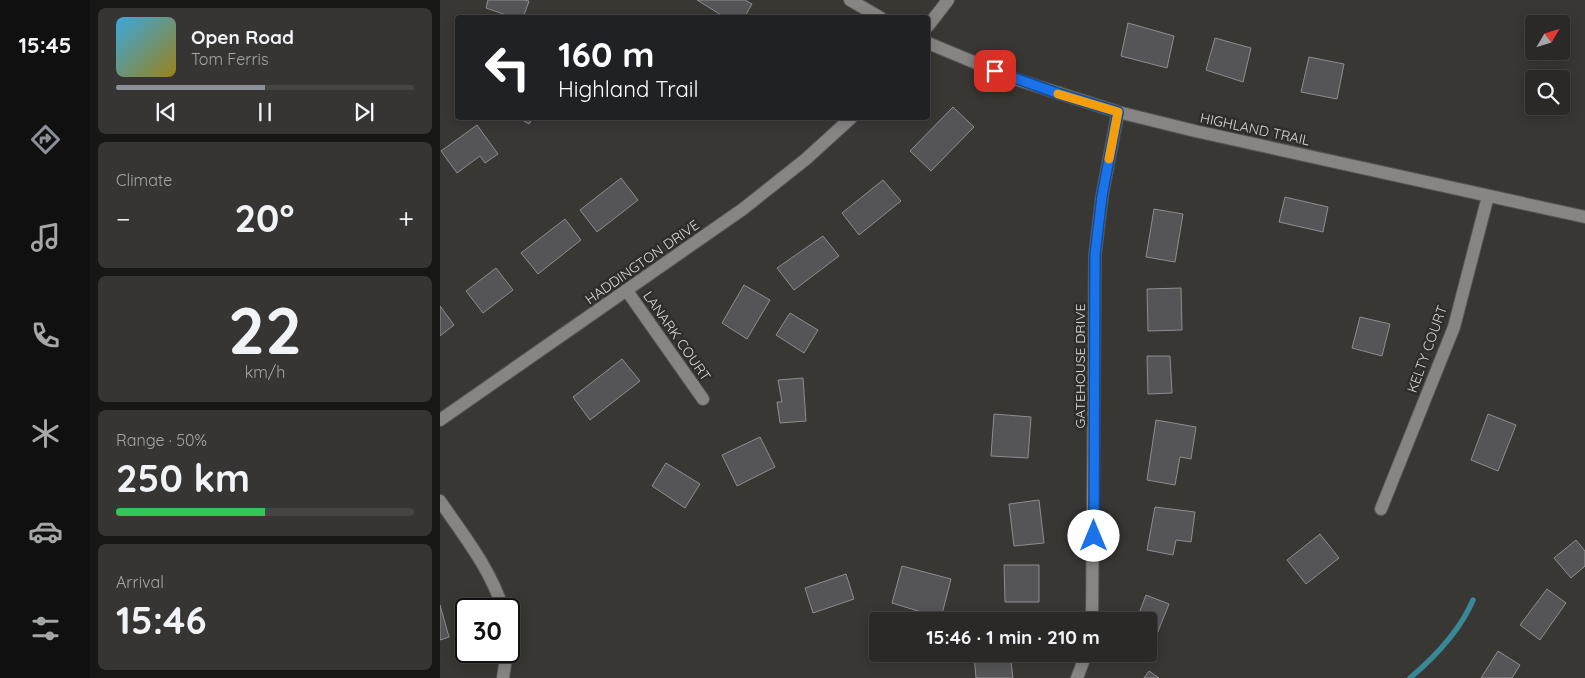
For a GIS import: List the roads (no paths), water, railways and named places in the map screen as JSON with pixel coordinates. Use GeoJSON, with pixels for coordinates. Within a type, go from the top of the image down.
{"type":"FeatureCollection","features":[{"type":"Feature","properties":{"kind":"street"},"geometry":{"type":"LineString","coordinates":[[850,0],[876,15]]}},
{"type":"Feature","properties":{"kind":"street"},"geometry":{"type":"LineString","coordinates":[[930,23],[948,0]]}},
{"type":"Feature","properties":{"kind":"street","name":"HIGHLAND TRAIL"},"geometry":{"type":"LineString","coordinates":[[930,44],[1012,78],[1118,112],[1194,131],[1585,217]]}},
{"type":"Feature","properties":{"kind":"street","name":"GATEHOUSE DRIVE"},"geometry":{"type":"LineString","coordinates":[[1092,612],[1095,255],[1102,196],[1118,112]]}},
{"type":"Feature","properties":{"kind":"street","name":"HADDINGTON DRIVE"},"geometry":{"type":"LineString","coordinates":[[440,420],[751,204],[806,159],[849,120]]}},
{"type":"Feature","properties":{"kind":"street","name":"KELTY COURT"},"geometry":{"type":"LineString","coordinates":[[1381,509],[1454,327],[1488,196]]}},
{"type":"Feature","properties":{"kind":"street","name":"LANARK COURT"},"geometry":{"type":"LineString","coordinates":[[627,291],[703,399]]}},
{"type":"Feature","properties":{"kind":"street"},"geometry":{"type":"LineString","coordinates":[[440,501],[483,563],[499,598]]}},
{"type":"Feature","properties":{"kind":"street"},"geometry":{"type":"LineString","coordinates":[[1078,678],[1083,662]]}},
{"type":"Feature","properties":{"kind":"street"},"geometry":{"type":"LineString","coordinates":[[503,678],[505,663]]}},
{"type":"Feature","properties":{"kind":"waterway"},"geometry":{"type":"LineString","coordinates":[[1410,678],[1429,661],[1454,633],[1473,600]]}}]}
